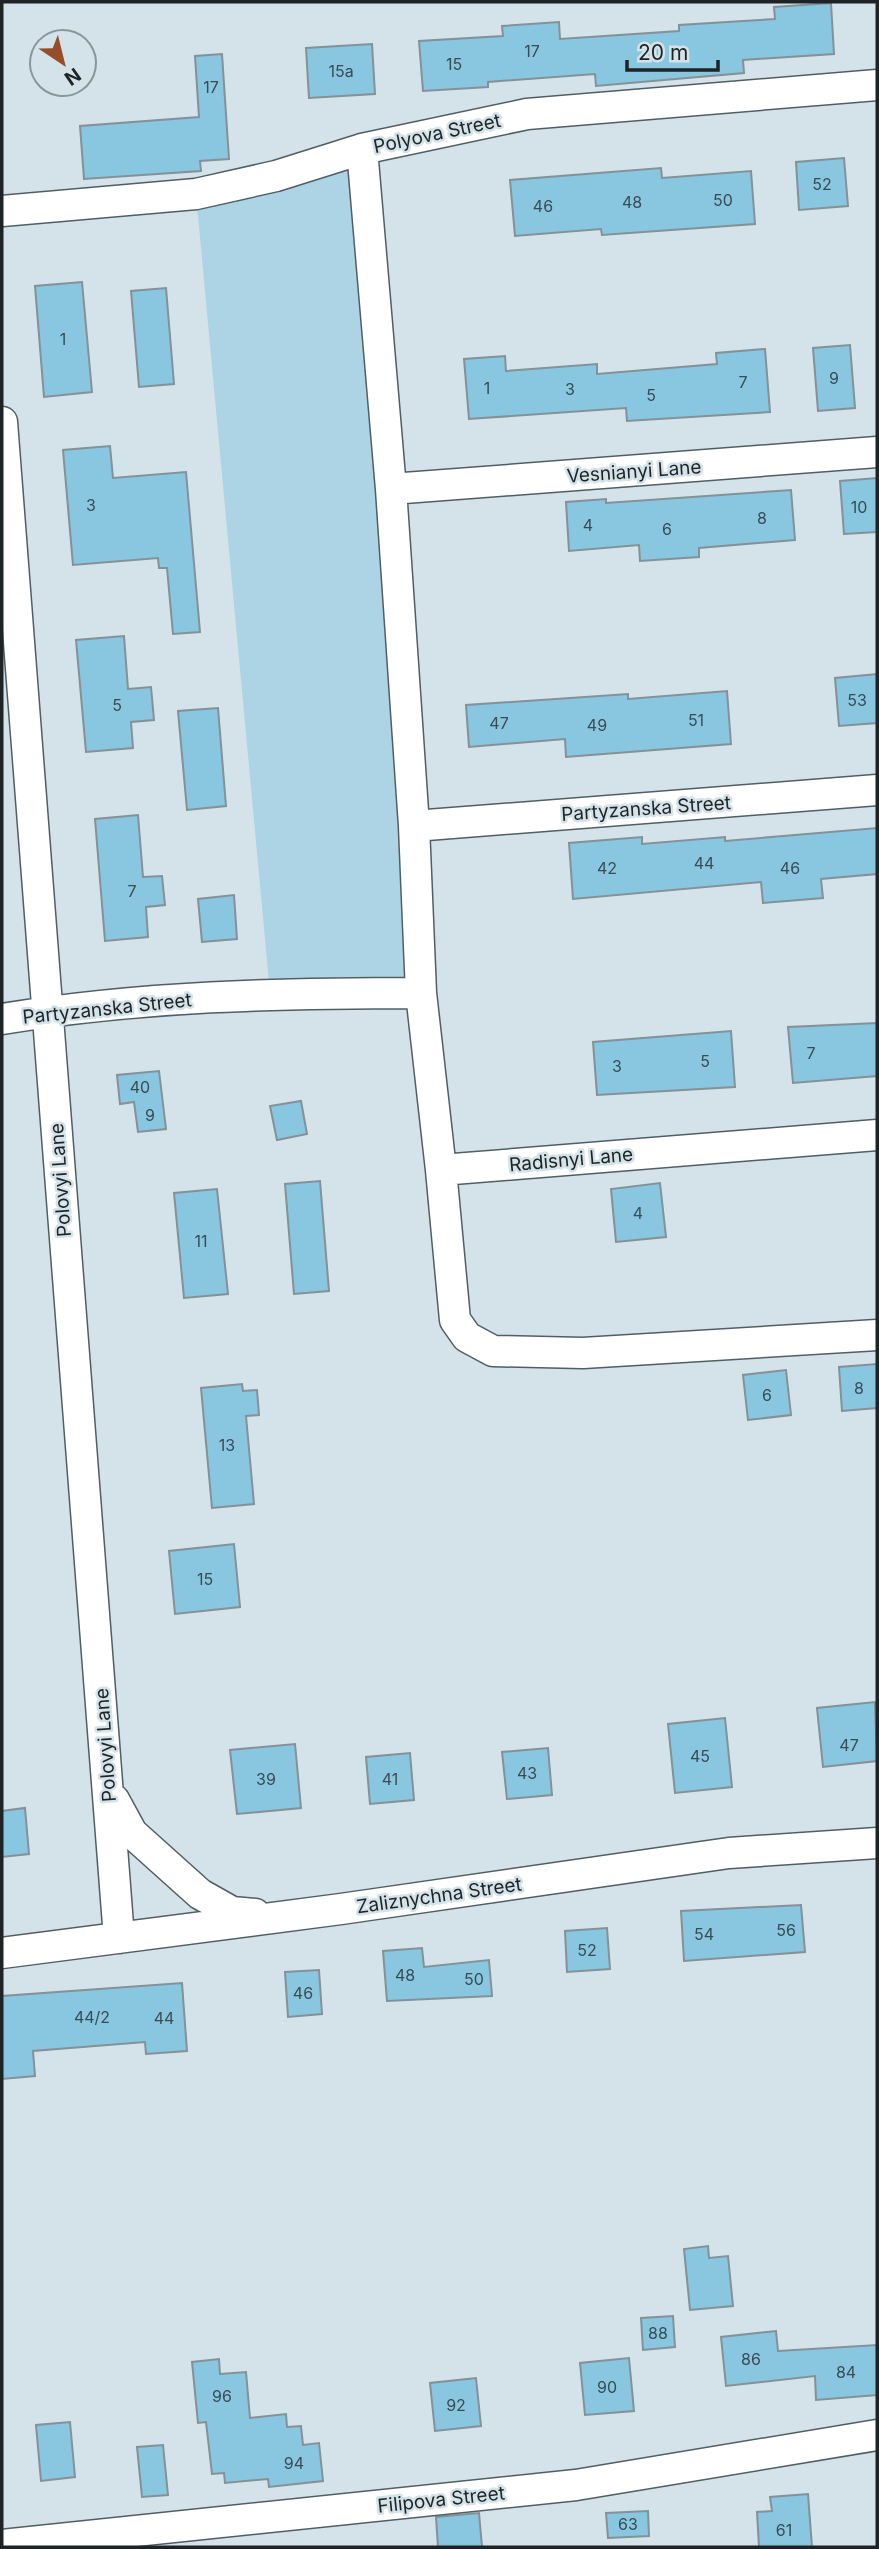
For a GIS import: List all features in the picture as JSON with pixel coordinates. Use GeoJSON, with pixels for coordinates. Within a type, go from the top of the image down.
{"type":"FeatureCollection","features":[{"type":"Feature","properties":{"kind":"street","name":"Polyova Street"},"geometry":{"type":"LineString","coordinates":[[2,211],[196,194],[276,176],[362,149],[527,114],[877,86]]}},
{"type":"Feature","properties":{"kind":"street"},"geometry":{"type":"LineString","coordinates":[[362,149],[391,489],[414,826],[421,993],[455,1321],[467,1337],[493,1351],[583,1353],[877,1335]]}},
{"type":"Feature","properties":{"kind":"street","name":"Polovyi Lane"},"geometry":{"type":"LineString","coordinates":[[2,422],[120,1938]]}},
{"type":"Feature","properties":{"kind":"street","name":"Vesnianyi Lane"},"geometry":{"type":"LineString","coordinates":[[391,489],[877,452]]}},
{"type":"Feature","properties":{"kind":"street","name":"Partyzanska Street"},"geometry":{"type":"LineString","coordinates":[[414,826],[877,790]]}},
{"type":"Feature","properties":{"kind":"street","name":"Partyzanska Street"},"geometry":{"type":"LineString","coordinates":[[2,1019],[47,1012],[270,993],[421,993]]}},
{"type":"Feature","properties":{"kind":"street","name":"Radisnyi Lane"},"geometry":{"type":"LineString","coordinates":[[441,1170],[877,1135]]}},
{"type":"Feature","properties":{"kind":"street"},"geometry":{"type":"LineString","coordinates":[[108,1791],[132,1833],[200,1894],[232,1912],[281,1917]]}},
{"type":"Feature","properties":{"kind":"street","name":"Zaliznychna Street"},"geometry":{"type":"LineString","coordinates":[[2,1953],[281,1917],[729,1853],[877,1843]]}},
{"type":"Feature","properties":{"kind":"street","name":"Filipova Street"},"geometry":{"type":"LineString","coordinates":[[2,2545],[576,2485],[877,2435]]}},
{"type":"Feature","properties":{"kind":"shaded area"},"geometry":{"type":"Polygon","coordinates":[[[362,149],[421,993],[270,993],[196,194],[362,149]]]}},
{"type":"Feature","properties":{"kind":"building"},"geometry":{"type":"Polygon","coordinates":[[[831,3],[834,54],[743,60],[744,73],[596,86],[595,74],[488,82],[488,87],[423,91],[419,41],[503,36],[502,26],[559,22],[560,39],[679,31],[679,25],[775,19],[774,7],[831,3]]]}},
{"type":"Feature","properties":{"kind":"building"},"geometry":{"type":"Polygon","coordinates":[[[372,44],[375,94],[309,98],[306,48],[372,44]]]}},
{"type":"Feature","properties":{"kind":"building"},"geometry":{"type":"Polygon","coordinates":[[[222,54],[229,159],[200,161],[201,171],[84,179],[80,126],[199,117],[195,56],[222,54]]]}},
{"type":"Feature","properties":{"kind":"building"},"geometry":{"type":"Polygon","coordinates":[[[844,158],[848,206],[799,210],[796,162],[844,158]]]}},
{"type":"Feature","properties":{"kind":"building"},"geometry":{"type":"Polygon","coordinates":[[[661,168],[662,178],[751,171],[755,224],[602,235],[601,229],[515,236],[510,180],[661,168]]]}},
{"type":"Feature","properties":{"kind":"building"},"geometry":{"type":"Polygon","coordinates":[[[82,282],[92,392],[44,397],[35,286],[82,282]]]}},
{"type":"Feature","properties":{"kind":"building"},"geometry":{"type":"Polygon","coordinates":[[[166,288],[174,384],[139,387],[131,291],[166,288]]]}},
{"type":"Feature","properties":{"kind":"building"},"geometry":{"type":"Polygon","coordinates":[[[850,345],[855,408],[818,411],[813,348],[850,345]]]}},
{"type":"Feature","properties":{"kind":"building"},"geometry":{"type":"Polygon","coordinates":[[[765,349],[770,412],[627,421],[626,408],[469,419],[464,359],[505,356],[506,371],[597,364],[597,374],[717,364],[716,353],[765,349]]]}},
{"type":"Feature","properties":{"kind":"building"},"geometry":{"type":"Polygon","coordinates":[[[110,446],[113,478],[186,472],[200,632],[173,634],[167,568],[159,568],[158,558],[73,565],[63,450],[110,446]]]}},
{"type":"Feature","properties":{"kind":"building"},"geometry":{"type":"Polygon","coordinates":[[[877,478],[877,532],[844,534],[840,481],[877,478]]]}},
{"type":"Feature","properties":{"kind":"building"},"geometry":{"type":"Polygon","coordinates":[[[791,490],[795,540],[699,548],[699,557],[640,561],[639,545],[569,551],[566,502],[606,499],[606,503],[791,490]]]}},
{"type":"Feature","properties":{"kind":"building"},"geometry":{"type":"Polygon","coordinates":[[[124,636],[128,689],[151,687],[154,720],[131,722],[133,748],[86,752],[76,640],[124,636]]]}},
{"type":"Feature","properties":{"kind":"building"},"geometry":{"type":"Polygon","coordinates":[[[877,674],[877,723],[839,726],[835,678],[877,674]]]}},
{"type":"Feature","properties":{"kind":"building"},"geometry":{"type":"Polygon","coordinates":[[[727,691],[731,744],[566,757],[565,739],[469,747],[466,705],[628,694],[628,699],[727,691]]]}},
{"type":"Feature","properties":{"kind":"building"},"geometry":{"type":"Polygon","coordinates":[[[218,708],[226,806],[187,810],[178,711],[218,708]]]}},
{"type":"Feature","properties":{"kind":"building"},"geometry":{"type":"Polygon","coordinates":[[[138,815],[143,877],[162,876],[165,905],[146,907],[148,937],[105,941],[95,819],[138,815]]]}},
{"type":"Feature","properties":{"kind":"building"},"geometry":{"type":"Polygon","coordinates":[[[877,828],[877,874],[821,879],[823,898],[763,903],[761,882],[573,899],[569,843],[642,837],[642,844],[725,837],[725,841],[877,828]]]}},
{"type":"Feature","properties":{"kind":"building"},"geometry":{"type":"Polygon","coordinates":[[[234,895],[237,939],[202,942],[198,899],[234,895]]]}},
{"type":"Feature","properties":{"kind":"building"},"geometry":{"type":"Polygon","coordinates":[[[877,1023],[877,1076],[793,1083],[788,1027],[877,1023]]]}},
{"type":"Feature","properties":{"kind":"building"},"geometry":{"type":"Polygon","coordinates":[[[731,1031],[735,1087],[597,1095],[593,1042],[731,1031]]]}},
{"type":"Feature","properties":{"kind":"building"},"geometry":{"type":"Polygon","coordinates":[[[159,1071],[166,1129],[138,1132],[134,1102],[120,1104],[117,1075],[159,1071]]]}},
{"type":"Feature","properties":{"kind":"building"},"geometry":{"type":"Polygon","coordinates":[[[301,1101],[307,1134],[277,1140],[270,1106],[301,1101]]]}},
{"type":"Feature","properties":{"kind":"building"},"geometry":{"type":"Polygon","coordinates":[[[320,1181],[329,1291],[294,1294],[285,1184],[320,1181]]]}},
{"type":"Feature","properties":{"kind":"building"},"geometry":{"type":"Polygon","coordinates":[[[660,1183],[666,1237],[616,1242],[611,1189],[660,1183]]]}},
{"type":"Feature","properties":{"kind":"building"},"geometry":{"type":"Polygon","coordinates":[[[217,1189],[228,1294],[184,1298],[174,1193],[217,1189]]]}},
{"type":"Feature","properties":{"kind":"building"},"geometry":{"type":"Polygon","coordinates":[[[877,1364],[877,1408],[842,1411],[839,1367],[877,1364]]]}},
{"type":"Feature","properties":{"kind":"building"},"geometry":{"type":"Polygon","coordinates":[[[786,1370],[791,1415],[748,1420],[743,1375],[786,1370]]]}},
{"type":"Feature","properties":{"kind":"building"},"geometry":{"type":"Polygon","coordinates":[[[242,1384],[243,1391],[257,1390],[259,1415],[246,1416],[254,1504],[212,1508],[201,1388],[242,1384]]]}},
{"type":"Feature","properties":{"kind":"building"},"geometry":{"type":"Polygon","coordinates":[[[234,1544],[240,1607],[175,1614],[169,1551],[234,1544]]]}},
{"type":"Feature","properties":{"kind":"building"},"geometry":{"type":"Polygon","coordinates":[[[875,1702],[877,1761],[823,1767],[817,1708],[875,1702]]]}},
{"type":"Feature","properties":{"kind":"building"},"geometry":{"type":"Polygon","coordinates":[[[725,1718],[732,1787],[675,1793],[668,1724],[725,1718]]]}},
{"type":"Feature","properties":{"kind":"building"},"geometry":{"type":"Polygon","coordinates":[[[295,1744],[301,1808],[237,1814],[230,1750],[295,1744]]]}},
{"type":"Feature","properties":{"kind":"building"},"geometry":{"type":"Polygon","coordinates":[[[548,1748],[552,1795],[507,1799],[502,1752],[548,1748]]]}},
{"type":"Feature","properties":{"kind":"building"},"geometry":{"type":"Polygon","coordinates":[[[410,1753],[414,1800],[370,1804],[366,1757],[410,1753]]]}},
{"type":"Feature","properties":{"kind":"building"},"geometry":{"type":"Polygon","coordinates":[[[25,1808],[29,1854],[2,1857],[2,1811],[25,1808]]]}},
{"type":"Feature","properties":{"kind":"building"},"geometry":{"type":"Polygon","coordinates":[[[801,1905],[805,1952],[684,1961],[681,1911],[801,1905]]]}},
{"type":"Feature","properties":{"kind":"building"},"geometry":{"type":"Polygon","coordinates":[[[607,1928],[610,1969],[567,1972],[565,1931],[607,1928]]]}},
{"type":"Feature","properties":{"kind":"building"},"geometry":{"type":"Polygon","coordinates":[[[422,1948],[424,1967],[489,1960],[492,1996],[387,2001],[383,1951],[422,1948]]]}},
{"type":"Feature","properties":{"kind":"building"},"geometry":{"type":"Polygon","coordinates":[[[319,1970],[322,2014],[288,2017],[285,1972],[319,1970]]]}},
{"type":"Feature","properties":{"kind":"building"},"geometry":{"type":"Polygon","coordinates":[[[182,1983],[187,2051],[146,2054],[145,2042],[33,2051],[35,2076],[2,2079],[2,1996],[182,1983]]]}},
{"type":"Feature","properties":{"kind":"building"},"geometry":{"type":"Polygon","coordinates":[[[708,2246],[709,2258],[728,2256],[733,2306],[690,2310],[684,2249],[708,2246]]]}},
{"type":"Feature","properties":{"kind":"building"},"geometry":{"type":"Polygon","coordinates":[[[673,2316],[675,2347],[643,2350],[641,2318],[673,2316]]]}},
{"type":"Feature","properties":{"kind":"building"},"geometry":{"type":"Polygon","coordinates":[[[776,2331],[778,2351],[877,2345],[877,2395],[816,2400],[815,2376],[726,2386],[721,2337],[776,2331]]]}},
{"type":"Feature","properties":{"kind":"building"},"geometry":{"type":"Polygon","coordinates":[[[629,2358],[634,2411],[585,2415],[580,2363],[629,2358]]]}},
{"type":"Feature","properties":{"kind":"building"},"geometry":{"type":"Polygon","coordinates":[[[219,2359],[220,2374],[246,2372],[250,2418],[286,2414],[287,2427],[301,2426],[303,2445],[319,2443],[323,2481],[269,2487],[268,2479],[225,2483],[224,2473],[212,2474],[206,2422],[198,2423],[192,2362],[219,2359]]]}},
{"type":"Feature","properties":{"kind":"building"},"geometry":{"type":"Polygon","coordinates":[[[476,2378],[481,2426],[435,2431],[430,2383],[476,2378]]]}},
{"type":"Feature","properties":{"kind":"building"},"geometry":{"type":"Polygon","coordinates":[[[70,2422],[75,2477],[41,2481],[36,2425],[70,2422]]]}},
{"type":"Feature","properties":{"kind":"building"},"geometry":{"type":"Polygon","coordinates":[[[163,2445],[168,2495],[142,2497],[137,2447],[163,2445]]]}},
{"type":"Feature","properties":{"kind":"building"},"geometry":{"type":"Polygon","coordinates":[[[808,2494],[812,2547],[759,2547],[757,2512],[772,2511],[770,2497],[808,2494]]]}},
{"type":"Feature","properties":{"kind":"building"},"geometry":{"type":"Polygon","coordinates":[[[648,2511],[649,2536],[608,2538],[606,2513],[648,2511]]]}},
{"type":"Feature","properties":{"kind":"building"},"geometry":{"type":"Polygon","coordinates":[[[479,2513],[482,2547],[438,2547],[436,2517],[479,2513]]]}}]}
